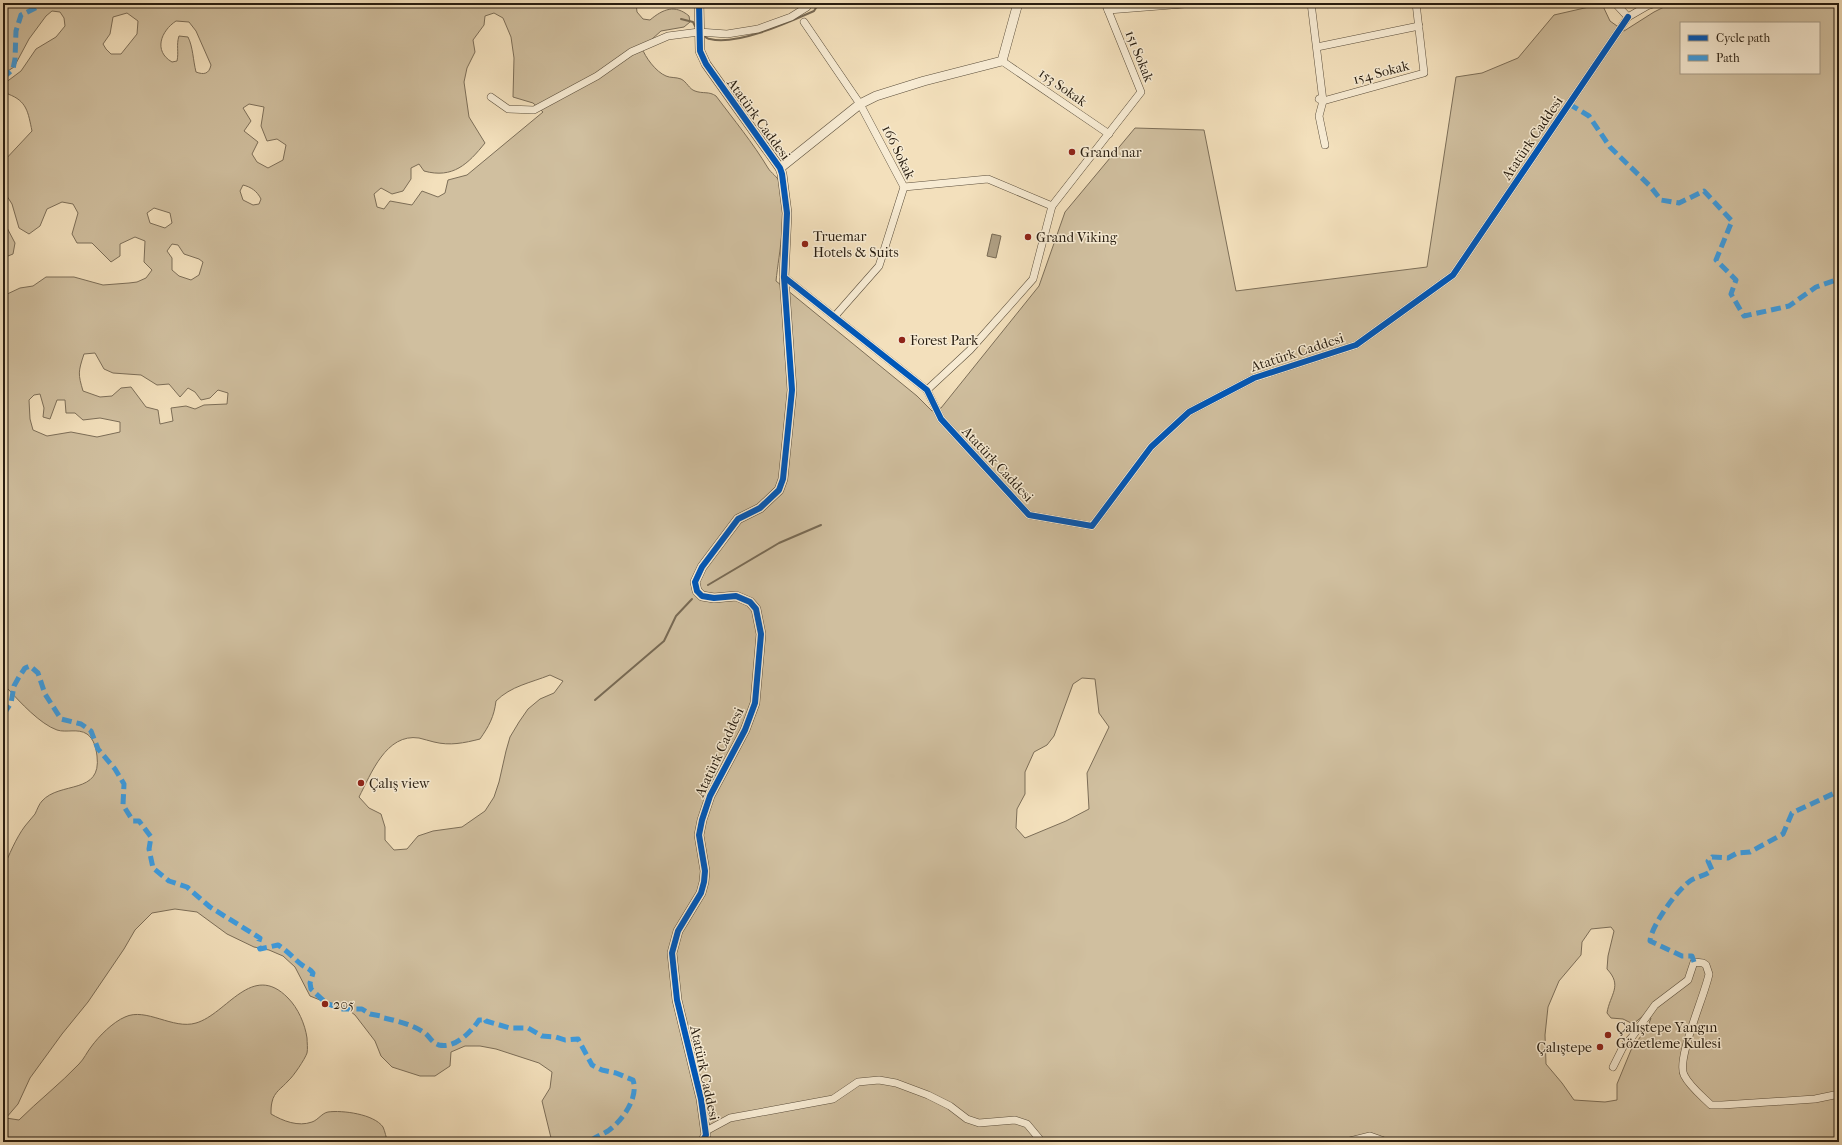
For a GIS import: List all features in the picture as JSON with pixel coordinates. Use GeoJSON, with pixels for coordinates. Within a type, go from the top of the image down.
{"type":"FeatureCollection","features":[{"type":"Feature","properties":{"kind":"street","name":"Atatürk Caddesi"},"geometry":{"type":"LineString","coordinates":[[699,3],[700,51],[706,64],[780,168],[785,190],[787,213],[784,277],[792,390],[783,480],[779,490],[760,508],[738,519],[702,567],[695,582],[697,592],[702,596],[714,598],[736,596],[750,602],[756,609],[761,634],[755,703],[745,730],[710,796],[702,820],[699,834],[705,871],[704,882],[701,893],[678,931],[672,953],[677,1000],[701,1099],[706,1131],[706,1135],[702,1142]]}},
{"type":"Feature","properties":{"kind":"street"},"geometry":{"type":"LineString","coordinates":[[491,97],[508,109],[534,110],[596,76],[631,52],[668,36],[699,32],[727,34],[758,29],[791,17],[807,7],[809,3]]}},
{"type":"Feature","properties":{"kind":"street"},"geometry":{"type":"LineString","coordinates":[[780,168],[860,104],[893,89],[1002,61],[1018,3]]}},
{"type":"Feature","properties":{"kind":"street"},"geometry":{"type":"LineString","coordinates":[[1106,6],[1197,3]]}},
{"type":"Feature","properties":{"kind":"street"},"geometry":{"type":"LineString","coordinates":[[1311,3],[1321,100],[1319,116],[1325,145]]}},
{"type":"Feature","properties":{"kind":"street","name":"154 Sokak"},"geometry":{"type":"LineString","coordinates":[[1321,100],[1424,73],[1416,3]]}},
{"type":"Feature","properties":{"kind":"street"},"geometry":{"type":"LineString","coordinates":[[1615,3],[1628,17],[1647,6],[1656,3]]}},
{"type":"Feature","properties":{"kind":"street","name":"151 Sokak"},"geometry":{"type":"LineString","coordinates":[[1106,6],[1141,92],[1109,134]]}},
{"type":"Feature","properties":{"kind":"street","name":"Atatürk Caddesi"},"geometry":{"type":"LineString","coordinates":[[784,277],[927,390],[941,419],[1029,515],[1092,526],[1151,447],[1190,412],[1254,378],[1356,345],[1453,275],[1628,17]]}},
{"type":"Feature","properties":{"kind":"street","name":"166 Sokak"},"geometry":{"type":"LineString","coordinates":[[804,22],[860,104],[904,187],[879,266],[835,316]]}},
{"type":"Feature","properties":{"kind":"street"},"geometry":{"type":"LineString","coordinates":[[1316,47],[1419,26]]}},
{"type":"Feature","properties":{"kind":"street","name":"153 Sokak"},"geometry":{"type":"LineString","coordinates":[[1002,61],[1109,134]]}},
{"type":"Feature","properties":{"kind":"street"},"geometry":{"type":"LineString","coordinates":[[927,390],[970,350],[1033,279],[1052,206],[1109,134]]}},
{"type":"Feature","properties":{"kind":"street"},"geometry":{"type":"LineString","coordinates":[[904,187],[988,179],[1052,206]]}},
{"type":"Feature","properties":{"kind":"street"},"geometry":{"type":"LineString","coordinates":[[1613,1067],[1623,1047],[1632,1037],[1655,1004],[1688,980],[1694,962],[1703,962],[1706,965],[1709,974],[1682,1064],[1684,1074],[1693,1087],[1711,1105],[1815,1099],[1839,1094]]}},
{"type":"Feature","properties":{"kind":"street"},"geometry":{"type":"LineString","coordinates":[[706,1131],[730,1118],[833,1099],[858,1082],[879,1080],[896,1083],[928,1095],[950,1106],[967,1119],[979,1122],[1015,1120],[1027,1124],[1042,1142]]}},
{"type":"Feature","properties":{"kind":"street"},"geometry":{"type":"LineString","coordinates":[[1346,1142],[1370,1136],[1387,1142]]}},
{"type":"Feature","properties":{"kind":"street"},"geometry":{"type":"LineString","coordinates":[[1139,1142],[1175,1142]]}},
{"type":"Feature","properties":{"kind":"shaded area"},"geometry":{"type":"Polygon","coordinates":[[[3,3],[636,3],[637,12],[643,19],[650,20],[669,9],[679,10],[689,16],[690,22],[684,27],[661,31],[642,48],[651,64],[662,74],[668,77],[681,79],[695,91],[716,96],[750,141],[769,170],[779,181],[782,194],[783,219],[776,281],[917,396],[932,411],[941,408],[1039,286],[1065,212],[1135,128],[1204,130],[1236,291],[1427,267],[1456,77],[1482,73],[1518,58],[1554,15],[1602,4],[1610,21],[1624,31],[1654,12],[1672,3],[1839,3],[1839,1142],[552,1142],[542,1101],[550,1088],[552,1072],[539,1063],[496,1049],[480,1046],[465,1046],[451,1052],[450,1066],[435,1076],[420,1076],[392,1067],[381,1056],[375,1041],[355,1015],[342,1005],[325,1002],[310,996],[295,967],[283,956],[269,950],[254,947],[227,934],[197,912],[175,909],[152,913],[135,930],[88,1002],[62,1034],[30,1078],[18,1104],[6,1118],[19,1120],[81,1062],[98,1038],[120,1019],[133,1015],[142,1015],[151,1016],[178,1024],[196,1023],[207,1018],[240,993],[251,987],[263,985],[275,988],[292,1002],[305,1027],[307,1038],[306,1056],[293,1076],[274,1095],[271,1114],[286,1121],[301,1124],[312,1122],[328,1112],[349,1112],[365,1116],[379,1123],[383,1127],[388,1142],[3,1142],[3,869],[19,836],[35,814],[41,802],[50,795],[59,791],[87,782],[93,777],[97,768],[97,756],[93,741],[87,734],[80,731],[61,731],[51,727],[31,712],[8,689],[3,688],[3,296],[20,288],[33,286],[46,277],[74,277],[103,285],[137,282],[146,278],[152,270],[144,262],[145,241],[135,237],[120,244],[120,256],[111,262],[92,243],[77,243],[72,234],[78,213],[73,204],[62,202],[47,209],[40,226],[29,234],[19,228],[12,204],[3,190],[3,162],[32,131],[26,108],[19,100],[8,94],[5,83],[21,71],[36,49],[56,37],[65,26],[64,18],[60,12],[52,11],[46,16],[29,39],[14,67],[3,74],[3,3]],[[127,13],[113,17],[110,34],[103,44],[111,54],[121,54],[137,34],[138,21],[127,13]],[[494,13],[485,16],[484,25],[473,40],[475,52],[467,68],[464,82],[469,117],[485,143],[466,163],[452,171],[434,173],[424,171],[419,164],[411,168],[411,179],[403,191],[392,194],[381,188],[374,194],[377,207],[384,209],[390,201],[412,205],[422,191],[438,197],[445,193],[448,180],[467,175],[543,112],[533,103],[513,97],[514,58],[511,37],[503,18],[494,13]],[[176,21],[166,30],[161,41],[161,47],[162,52],[166,57],[172,62],[177,61],[179,36],[188,37],[192,49],[196,72],[206,73],[209,70],[211,65],[196,31],[189,22],[176,21]],[[249,104],[243,108],[251,121],[244,131],[258,142],[252,154],[257,162],[268,168],[283,160],[286,145],[277,139],[267,141],[261,126],[264,107],[249,104]],[[243,185],[240,191],[243,200],[253,205],[259,204],[261,199],[254,190],[243,185]],[[154,208],[147,213],[150,223],[165,228],[172,223],[170,213],[154,208]],[[172,244],[167,251],[172,258],[172,270],[179,276],[191,280],[199,275],[203,262],[199,259],[184,254],[178,245],[172,244]],[[95,353],[84,354],[79,373],[83,391],[100,397],[112,396],[121,388],[131,387],[146,407],[158,410],[160,424],[173,421],[171,408],[186,406],[195,409],[204,405],[227,404],[228,393],[218,390],[210,398],[201,400],[195,392],[188,388],[180,397],[169,384],[157,385],[141,375],[113,373],[104,369],[95,353]],[[40,394],[34,395],[29,400],[30,419],[33,430],[47,436],[71,432],[97,437],[120,432],[120,422],[100,418],[83,420],[75,413],[66,413],[65,400],[57,400],[50,419],[43,417],[44,408],[40,394]],[[550,675],[514,688],[496,701],[491,721],[480,739],[451,744],[432,742],[419,738],[407,738],[397,742],[389,748],[381,757],[359,797],[369,808],[381,814],[385,827],[385,840],[394,850],[407,849],[418,836],[433,831],[462,827],[485,811],[494,797],[510,737],[519,722],[528,709],[540,699],[554,693],[563,681],[550,675]],[[1082,678],[1073,684],[1054,736],[1047,745],[1034,752],[1025,772],[1025,794],[1017,809],[1016,828],[1025,838],[1066,821],[1089,809],[1087,773],[1109,727],[1099,713],[1095,679],[1082,678]],[[1611,927],[1591,929],[1582,942],[1581,955],[1559,981],[1548,1007],[1545,1035],[1546,1064],[1574,1100],[1605,1102],[1617,1100],[1617,1084],[1631,1050],[1648,1026],[1651,1018],[1643,1016],[1633,1024],[1623,1019],[1611,1018],[1607,1013],[1615,985],[1612,975],[1607,969],[1608,956],[1614,931],[1611,927]]]}},
{"type":"Feature","properties":{"kind":"shaded area"},"geometry":{"type":"Polygon","coordinates":[[[3,223],[5,224],[15,243],[13,254],[8,256],[3,252],[3,223]]]}},
{"type":"Feature","properties":{"kind":"shaded area"},"geometry":{"type":"Polygon","coordinates":[[[992,234],[1001,236],[996,258],[987,256],[992,234]]]}},
{"type":"Feature","properties":{"kind":"waterway"},"geometry":{"type":"LineString","coordinates":[[702,34],[709,39],[721,40],[748,36],[777,27],[814,11],[819,3]]}},
{"type":"Feature","properties":{"kind":"waterway"},"geometry":{"type":"LineString","coordinates":[[681,19],[693,22],[695,26]]}},
{"type":"Feature","properties":{"kind":"waterway"},"geometry":{"type":"LineString","coordinates":[[708,585],[779,543],[821,525]]}},
{"type":"Feature","properties":{"kind":"waterway"},"geometry":{"type":"LineString","coordinates":[[595,700],[664,641],[676,616],[692,599]]}},
{"type":"Feature","properties":{"kind":"marked path"},"geometry":{"type":"LineString","coordinates":[[3,78],[13,69],[15,59],[16,31],[21,15],[46,3]]}},
{"type":"Feature","properties":{"kind":"marked path"},"geometry":{"type":"LineString","coordinates":[[1569,104],[1589,116],[1610,147],[1650,186],[1661,200],[1679,203],[1704,191],[1732,221],[1716,260],[1736,280],[1731,294],[1744,316],[1789,306],[1816,287],[1839,279]]}},
{"type":"Feature","properties":{"kind":"marked path"},"geometry":{"type":"LineString","coordinates":[[3,712],[5,712],[11,703],[14,686],[19,677],[25,668],[30,666],[38,673],[45,694],[61,719],[81,724],[91,731],[98,749],[115,769],[124,784],[123,805],[133,821],[139,821],[151,837],[149,849],[153,868],[169,881],[187,887],[210,907],[260,938],[258,944],[260,949],[278,945],[285,950],[313,973],[310,983],[311,989],[326,1003],[341,1009],[362,1009],[370,1014],[400,1022],[420,1030],[437,1044],[445,1046],[457,1042],[467,1034],[479,1020],[484,1018],[486,1021],[510,1028],[528,1028],[542,1036],[556,1037],[565,1040],[578,1039],[592,1065],[602,1070],[616,1073],[633,1080],[634,1087],[634,1094],[624,1115],[608,1131],[589,1142]]}},
{"type":"Feature","properties":{"kind":"marked path"},"geometry":{"type":"LineString","coordinates":[[1694,962],[1692,956],[1682,956],[1650,941],[1651,934],[1660,918],[1678,892],[1690,881],[1707,874],[1712,870],[1708,861],[1712,857],[1728,858],[1737,853],[1750,852],[1783,834],[1792,813],[1839,791]]}},
{"type":"Feature","properties":{"kind":"cycle path"},"geometry":{"type":"LineString","coordinates":[[699,3],[700,51],[706,64],[780,168],[782,174],[787,213],[784,277],[792,390],[783,479],[779,490],[760,508],[738,519],[702,567],[695,582],[697,591],[702,596],[714,598],[736,596],[750,602],[756,609],[761,634],[755,703],[745,730],[710,796],[702,820],[699,835],[705,871],[704,882],[701,893],[678,931],[672,953],[677,1000],[701,1099],[706,1135],[702,1142]]}},
{"type":"Feature","properties":{"kind":"cycle path"},"geometry":{"type":"LineString","coordinates":[[784,277],[927,390],[941,419],[1029,515],[1092,526],[1151,447],[1189,412],[1254,378],[1356,345],[1453,275],[1628,17]]}},
{"type":"Feature","properties":{"kind":"place","name":"Grand nar"},"geometry":{"type":"Point","coordinates":[1072,152]}},
{"type":"Feature","properties":{"kind":"place","name":"Grand Viking"},"geometry":{"type":"Point","coordinates":[1028,237]}},
{"type":"Feature","properties":{"kind":"place","name":"Truemar Hotels & Suits"},"geometry":{"type":"Point","coordinates":[805,244]}},
{"type":"Feature","properties":{"kind":"place","name":"Forest Park"},"geometry":{"type":"Point","coordinates":[902,340]}},
{"type":"Feature","properties":{"kind":"place","name":"Çalış view"},"geometry":{"type":"Point","coordinates":[361,783]}},
{"type":"Feature","properties":{"kind":"place","name":"205"},"geometry":{"type":"Point","coordinates":[325,1004]}},
{"type":"Feature","properties":{"kind":"place","name":"Çalıştepe Yangın Gözetleme Kulesi"},"geometry":{"type":"Point","coordinates":[1608,1035]}},
{"type":"Feature","properties":{"kind":"place","name":"Çalıştepe"},"geometry":{"type":"Point","coordinates":[1600,1047]}}]}
